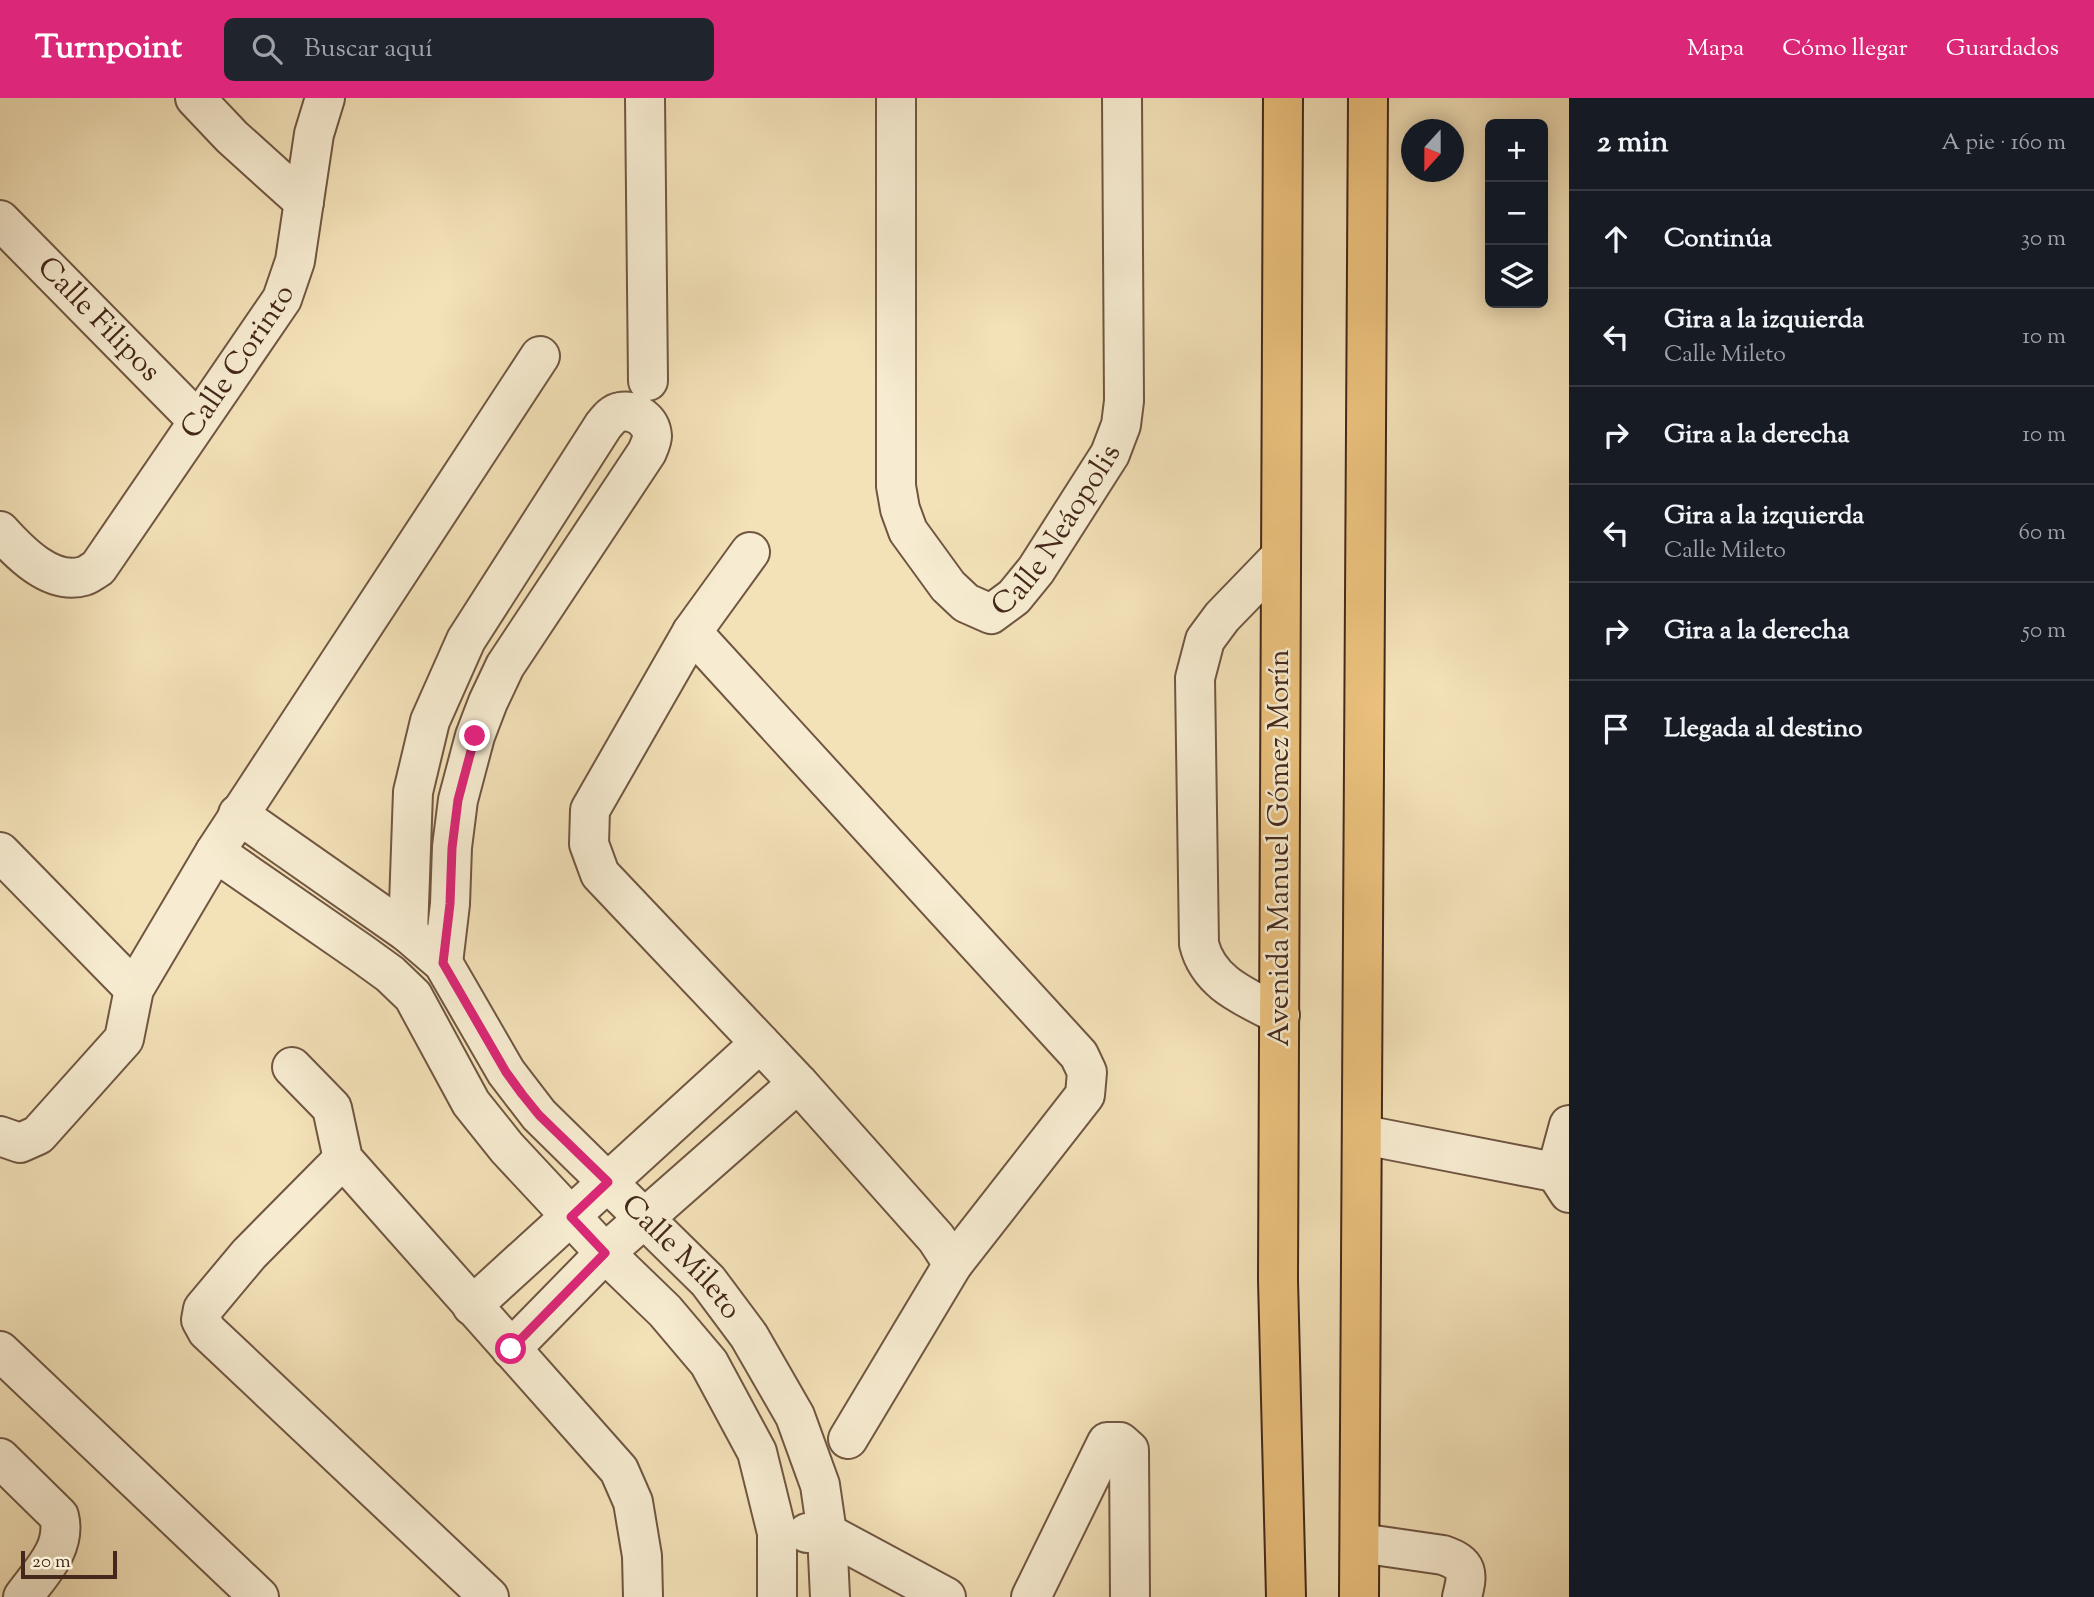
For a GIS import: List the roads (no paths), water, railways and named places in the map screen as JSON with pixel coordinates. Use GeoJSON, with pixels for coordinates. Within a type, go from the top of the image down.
{"type":"FeatureCollection","features":[{"type":"Feature","properties":{"kind":"main road","name":"Avenida Manuel Gómez Morín"},"geometry":{"type":"LineString","coordinates":[[1283,98],[1279,1280],[1286,1597]]}},
{"type":"Feature","properties":{"kind":"main road"},"geometry":{"type":"LineString","coordinates":[[1359,1597],[1364,1135],[1368,98]]}},
{"type":"Feature","properties":{"kind":"street"},"geometry":{"type":"LineString","coordinates":[[195,98],[232,137],[304,202]]}},
{"type":"Feature","properties":{"kind":"street","name":"Calle Corinto"},"geometry":{"type":"LineString","coordinates":[[0,531],[28,560],[47,571],[66,576],[83,576],[98,568],[282,299],[295,261],[314,134],[325,98]]}},
{"type":"Feature","properties":{"kind":"street"},"geometry":{"type":"LineString","coordinates":[[645,98],[648,381]]}},
{"type":"Feature","properties":{"kind":"street","name":"Calle Neáopolis"},"geometry":{"type":"LineString","coordinates":[[896,98],[897,486],[900,509],[908,531],[948,586],[966,603],[991,614],[1014,597],[1036,570],[1110,454],[1121,425],[1124,401],[1122,98]]}},
{"type":"Feature","properties":{"kind":"street","name":"Calle Filipos"},"geometry":{"type":"LineString","coordinates":[[0,220],[197,420]]}},
{"type":"Feature","properties":{"kind":"street"},"geometry":{"type":"LineString","coordinates":[[0,1136],[20,1143],[38,1135],[124,1039],[134,989],[215,852],[540,356]]}},
{"type":"Feature","properties":{"kind":"street"},"geometry":{"type":"LineString","coordinates":[[408,933],[413,792],[430,721],[446,683],[466,640],[603,426],[613,415],[622,411],[638,414],[649,424],[652,437],[647,452],[505,666],[475,736],[458,800],[443,963]]}},
{"type":"Feature","properties":{"kind":"street"},"geometry":{"type":"LineString","coordinates":[[750,552],[692,632],[590,810],[589,844],[600,874],[798,1083],[936,1238],[953,1264]]}},
{"type":"Feature","properties":{"kind":"street"},"geometry":{"type":"LineString","coordinates":[[1280,1015],[1233,991],[1216,978],[1203,959],[1199,944],[1195,678],[1205,640],[1222,617],[1281,556]]}},
{"type":"Feature","properties":{"kind":"street"},"geometry":{"type":"LineString","coordinates":[[692,632],[1079,1055],[1087,1072],[1085,1095],[953,1264],[848,1439]]}},
{"type":"Feature","properties":{"kind":"street","name":"Calle Mileto"},"geometry":{"type":"LineString","coordinates":[[239,814],[408,933],[443,963],[506,1072],[539,1115],[708,1281],[749,1336],[795,1416],[820,1485],[837,1593]]}},
{"type":"Feature","properties":{"kind":"street"},"geometry":{"type":"LineString","coordinates":[[0,852],[134,989]]}},
{"type":"Feature","properties":{"kind":"street","name":"Calle Mileto"},"geometry":{"type":"LineString","coordinates":[[215,852],[390,974],[413,996],[471,1103],[506,1148],[605,1253],[665,1311],[709,1363],[757,1452],[777,1533],[777,1597]]}},
{"type":"Feature","properties":{"kind":"street"},"geometry":{"type":"LineString","coordinates":[[472,1306],[760,1043]]}},
{"type":"Feature","properties":{"kind":"street"},"geometry":{"type":"LineString","coordinates":[[292,1067],[332,1108],[343,1159],[619,1470],[633,1502],[642,1556],[643,1597]]}},
{"type":"Feature","properties":{"kind":"street"},"geometry":{"type":"LineString","coordinates":[[511,1349],[605,1253],[798,1083]]}},
{"type":"Feature","properties":{"kind":"street"},"geometry":{"type":"LineString","coordinates":[[1364,1135],[1565,1180],[1569,1125]]}},
{"type":"Feature","properties":{"kind":"street"},"geometry":{"type":"LineString","coordinates":[[343,1159],[249,1254],[203,1309],[201,1320],[207,1331],[489,1597]]}},
{"type":"Feature","properties":{"kind":"street"},"geometry":{"type":"LineString","coordinates":[[0,1351],[259,1597]]}},
{"type":"Feature","properties":{"kind":"street"},"geometry":{"type":"LineString","coordinates":[[1031,1597],[1107,1442],[1120,1442],[1129,1450],[1130,1597]]}},
{"type":"Feature","properties":{"kind":"street"},"geometry":{"type":"LineString","coordinates":[[0,1458],[59,1516],[62,1528],[59,1547],[23,1597]]}},
{"type":"Feature","properties":{"kind":"street"},"geometry":{"type":"LineString","coordinates":[[777,1533],[827,1533],[946,1597]]}},
{"type":"Feature","properties":{"kind":"street"},"geometry":{"type":"LineString","coordinates":[[1360,1543],[1455,1559],[1463,1566],[1467,1576],[1462,1597]]}}]}
